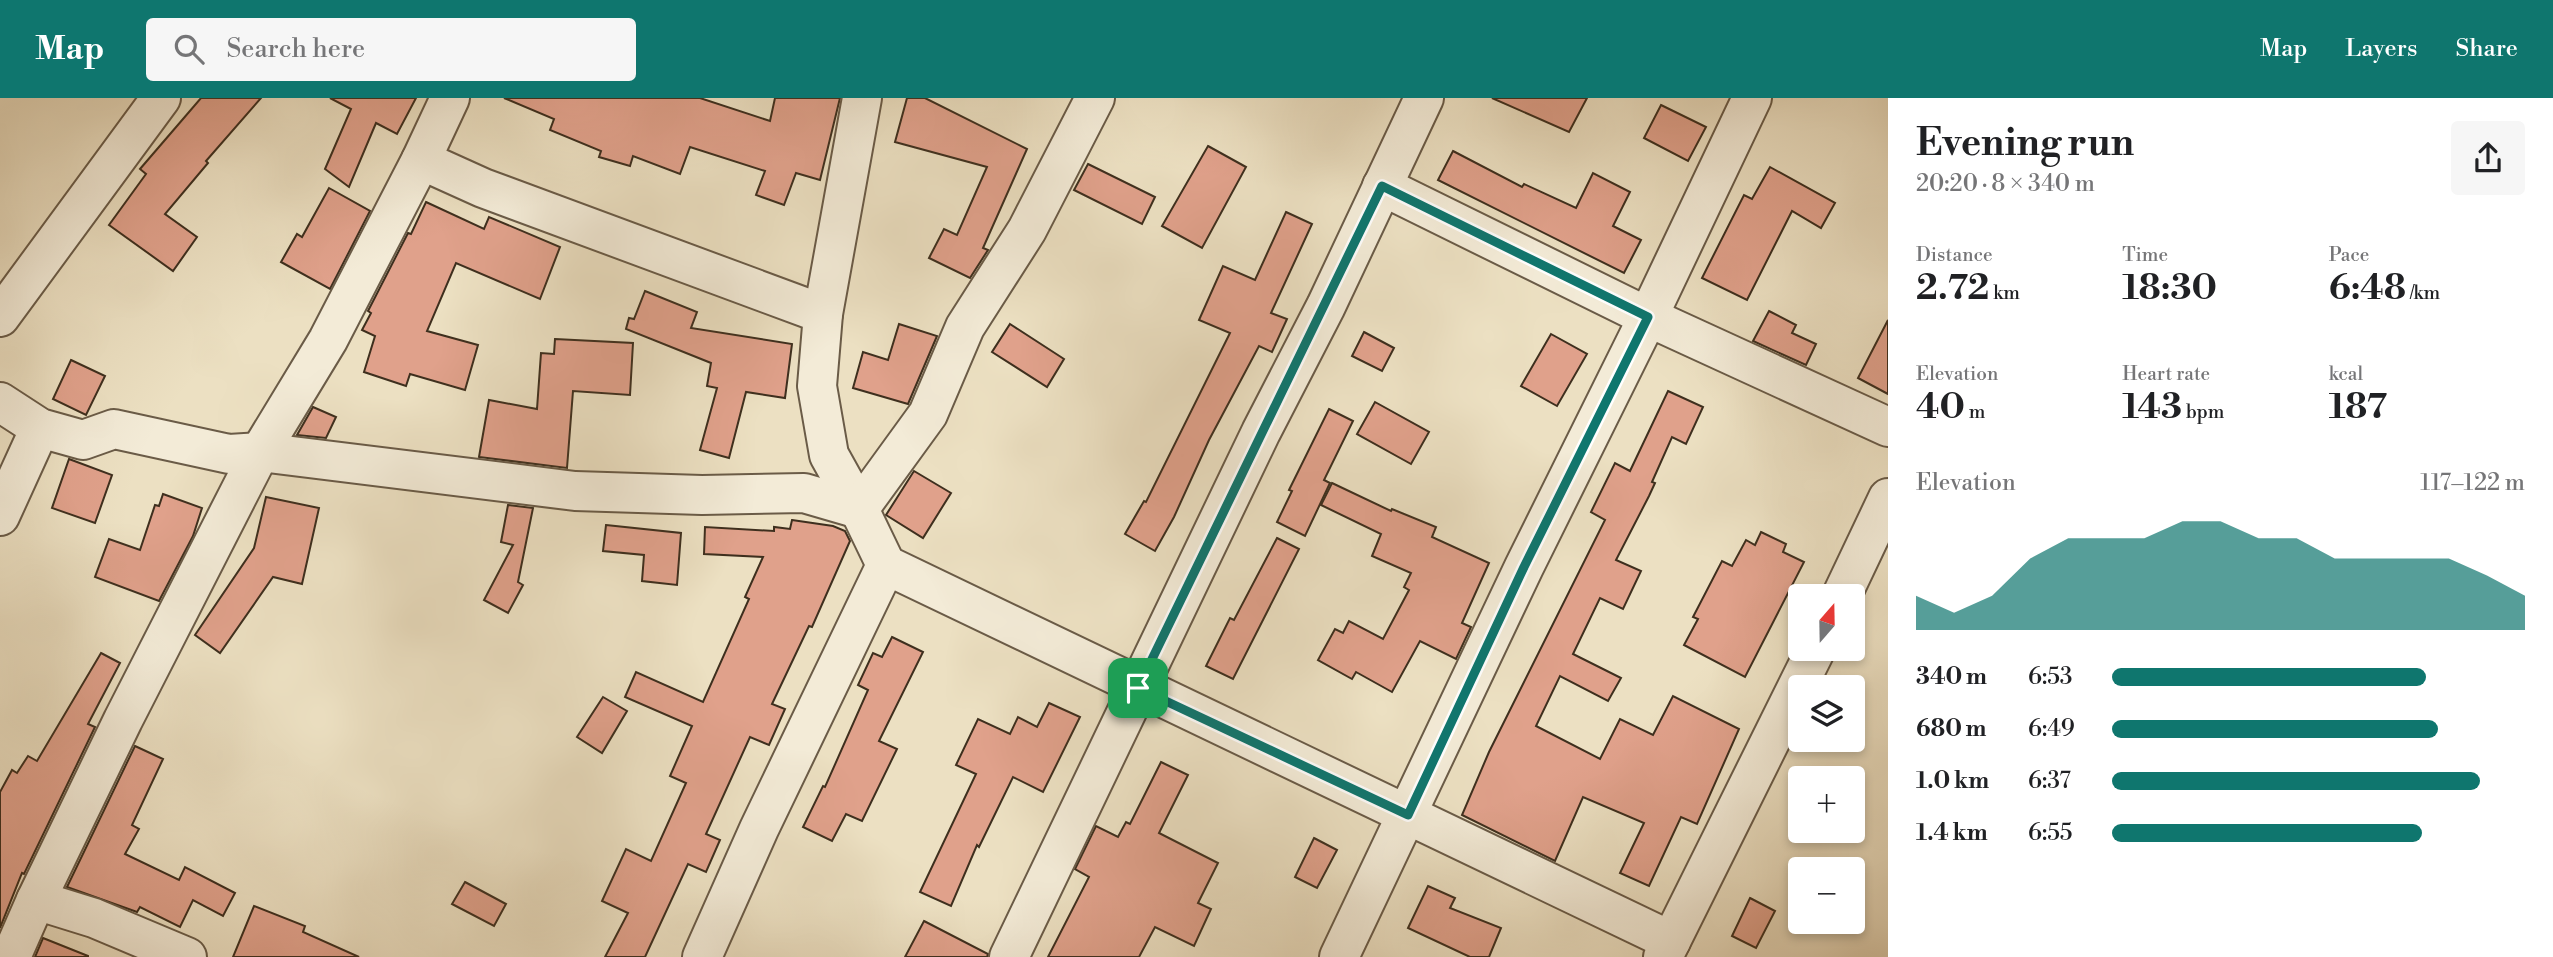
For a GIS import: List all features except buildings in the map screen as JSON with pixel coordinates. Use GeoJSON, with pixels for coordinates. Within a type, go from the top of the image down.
{"type":"FeatureCollection","features":[{"type":"Feature","properties":{"kind":"street"},"geometry":{"type":"LineString","coordinates":[[6,293],[63,233],[161,98]]}},
{"type":"Feature","properties":{"kind":"street"},"geometry":{"type":"LineString","coordinates":[[11,957],[123,720],[260,452],[328,340],[450,98]]}},
{"type":"Feature","properties":{"kind":"street"},"geometry":{"type":"LineString","coordinates":[[862,98],[823,314],[817,386],[829,455],[886,565],[1408,815],[1667,949],[1810,662]]}},
{"type":"Feature","properties":{"kind":"street"},"geometry":{"type":"LineString","coordinates":[[859,509],[928,414],[965,327],[1027,230],[1095,98]]}},
{"type":"Feature","properties":{"kind":"street"},"geometry":{"type":"LineString","coordinates":[[1009,957],[1424,98]]}},
{"type":"Feature","properties":{"kind":"street"},"geometry":{"type":"LineString","coordinates":[[1339,957],[1524,567],[1648,317],[1752,98]]}},
{"type":"Feature","properties":{"kind":"street"},"geometry":{"type":"LineString","coordinates":[[421,160],[483,188],[823,314]]}},
{"type":"Feature","properties":{"kind":"street"},"geometry":{"type":"LineString","coordinates":[[1382,186],[1648,317],[1888,427]]}},
{"type":"Feature","properties":{"kind":"street"},"geometry":{"type":"LineString","coordinates":[[0,402],[40,428],[83,440],[114,429],[229,454],[260,452],[575,491],[702,495],[804,493],[859,509]]}},
{"type":"Feature","properties":{"kind":"street"},"geometry":{"type":"LineString","coordinates":[[0,516],[40,428]]}},
{"type":"Feature","properties":{"kind":"street"},"geometry":{"type":"LineString","coordinates":[[1847,584],[1888,498]]}},
{"type":"Feature","properties":{"kind":"street"},"geometry":{"type":"LineString","coordinates":[[702,957],[759,829],[886,565]]}},
{"type":"Feature","properties":{"kind":"street"},"geometry":{"type":"LineString","coordinates":[[36,900],[94,918],[187,957]]}},
{"type":"Feature","properties":{"kind":"route"},"geometry":{"type":"LineString","coordinates":[[1382,186],[1648,317],[1524,567],[1408,815],[1138,688],[1382,186]]}}]}
